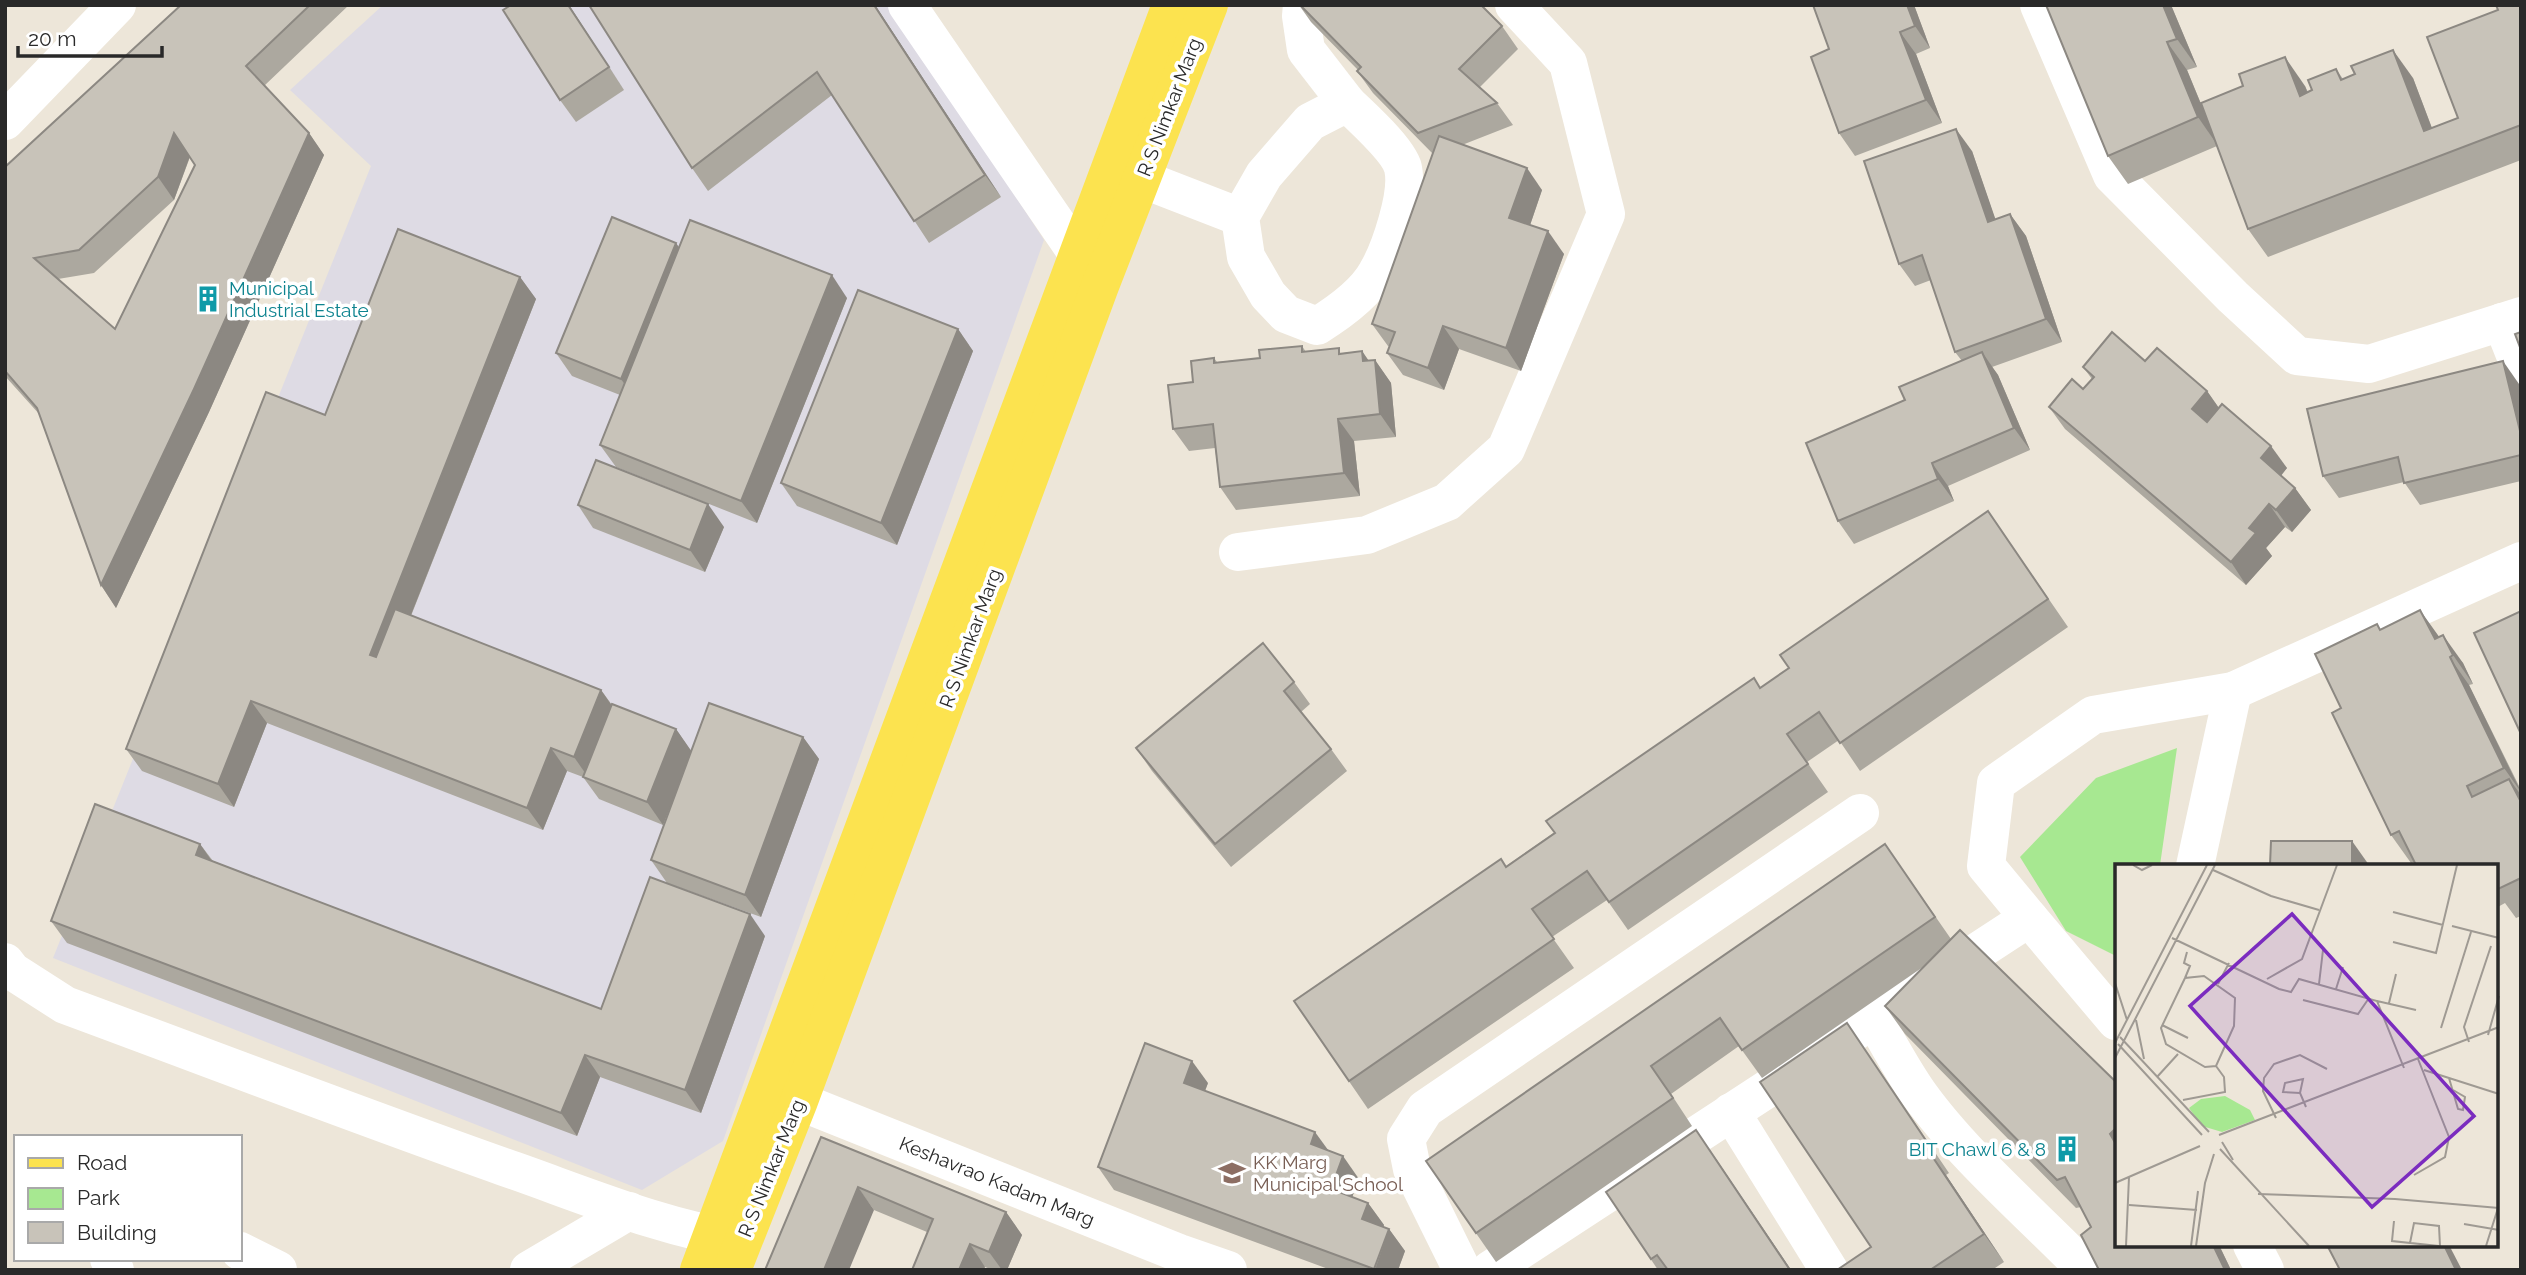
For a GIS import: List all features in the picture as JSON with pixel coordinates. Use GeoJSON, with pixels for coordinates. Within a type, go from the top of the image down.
{"type":"FeatureCollection","features":[{"type":"Feature","properties":{"kind":"main road","name":"R S Nimkar Marg"},"geometry":{"type":"LineString","coordinates":[[721,1254],[1100,286],[1126,173],[1171,5]]}},
{"type":"Feature","properties":{"kind":"main road","name":"R S Nimkar Marg"},"geometry":{"type":"LineString","coordinates":[[783,1095],[1078,254],[1126,173],[1209,5]]}},
{"type":"Feature","properties":{"kind":"street"},"geometry":{"type":"LineString","coordinates":[[5,121],[117,5]]}},
{"type":"Feature","properties":{"kind":"street"},"geometry":{"type":"LineString","coordinates":[[907,5],[1100,286]]}},
{"type":"Feature","properties":{"kind":"street"},"geometry":{"type":"LineString","coordinates":[[1303,5],[1301,16],[1306,50],[1347,103],[1378,133],[1403,167],[1404,203],[1377,274],[1343,310],[1317,326],[1286,314],[1268,295],[1245,257],[1240,217],[1264,174],[1310,122],[1347,103]]}},
{"type":"Feature","properties":{"kind":"street"},"geometry":{"type":"LineString","coordinates":[[1238,551],[1367,535],[1447,502],[1506,449],[1606,214],[1569,63],[1514,5]]}},
{"type":"Feature","properties":{"kind":"street"},"geometry":{"type":"LineString","coordinates":[[2039,5],[2112,175],[2297,356],[2369,364],[2512,319],[2521,370]]}},
{"type":"Feature","properties":{"kind":"street"},"geometry":{"type":"LineString","coordinates":[[1126,173],[1240,217]]}},
{"type":"Feature","properties":{"kind":"street"},"geometry":{"type":"LineString","coordinates":[[2115,1020],[1986,866],[1996,783],[2093,715],[2234,691],[2521,561]]}},
{"type":"Feature","properties":{"kind":"street"},"geometry":{"type":"LineString","coordinates":[[2194,864],[2234,691]]}},
{"type":"Feature","properties":{"kind":"street"},"geometry":{"type":"LineString","coordinates":[[1462,1270],[1412,1169],[1406,1139],[1425,1109],[1860,813]]}},
{"type":"Feature","properties":{"kind":"street"},"geometry":{"type":"LineString","coordinates":[[1490,1270],[2029,918]]}},
{"type":"Feature","properties":{"kind":"street"},"geometry":{"type":"LineString","coordinates":[[5,962],[12,971],[65,1005],[629,1211],[721,1254]]}},
{"type":"Feature","properties":{"kind":"street"},"geometry":{"type":"LineString","coordinates":[[1874,1020],[1918,1093],[1939,1119],[2082,1266]]}},
{"type":"Feature","properties":{"kind":"street","name":"Keshavrao Kadam Marg"},"geometry":{"type":"LineString","coordinates":[[783,1095],[1179,1253],[1228,1270]]}},
{"type":"Feature","properties":{"kind":"street"},"geometry":{"type":"LineString","coordinates":[[1731,1112],[1829,1270]]}},
{"type":"Feature","properties":{"kind":"street"},"geometry":{"type":"LineString","coordinates":[[529,1270],[629,1211]]}},
{"type":"Feature","properties":{"kind":"street"},"geometry":{"type":"LineString","coordinates":[[2253,1247],[2265,1270]]}},
{"type":"Feature","properties":{"kind":"street"},"geometry":{"type":"LineString","coordinates":[[242,1252],[278,1270]]}},
{"type":"Feature","properties":{"kind":"shaded area"},"geometry":{"type":"Polygon","coordinates":[[[383,5],[891,5],[1044,240],[723,1141],[642,1190],[53,958],[371,166],[290,90],[383,5]]]}},
{"type":"Feature","properties":{"kind":"green space"},"geometry":{"type":"Polygon","coordinates":[[[2177,748],[2160,864],[2115,864],[2115,956],[2066,931],[2020,857],[2096,778],[2177,748]]]}},
{"type":"Feature","properties":{"kind":"building","name":"Municipal Industrial Estate"},"geometry":{"type":"Polygon","coordinates":[[[181,5],[310,5],[246,66],[309,133],[194,389],[101,585],[37,408],[5,371],[5,167],[181,5]],[[174,133],[158,177],[79,250],[34,258],[115,329],[195,165],[174,133]]]}},
{"type":"Feature","properties":{"kind":"building"},"geometry":{"type":"Polygon","coordinates":[[[511,5],[568,5],[609,67],[560,100],[503,10],[511,5]]]}},
{"type":"Feature","properties":{"kind":"building"},"geometry":{"type":"Polygon","coordinates":[[[589,5],[874,5],[985,175],[914,221],[817,72],[692,168],[589,5]]]}},
{"type":"Feature","properties":{"kind":"building"},"geometry":{"type":"Polygon","coordinates":[[[1300,5],[1481,5],[1502,26],[1459,69],[1497,103],[1418,133],[1357,71],[1361,67],[1300,5]]]}},
{"type":"Feature","properties":{"kind":"building"},"geometry":{"type":"Polygon","coordinates":[[[1813,5],[1907,5],[1915,26],[1900,32],[1926,100],[1839,133],[1811,57],[1829,49],[1813,5]]]}},
{"type":"Feature","properties":{"kind":"building"},"geometry":{"type":"Polygon","coordinates":[[[2046,5],[2163,5],[2177,39],[2167,42],[2198,117],[2108,156],[2046,5]]]}},
{"type":"Feature","properties":{"kind":"building"},"geometry":{"type":"Polygon","coordinates":[[[2496,5],[2521,5],[2521,125],[2248,229],[2201,103],[2243,86],[2239,74],[2285,57],[2300,96],[2312,90],[2308,80],[2336,69],[2341,80],[2355,74],[2351,66],[2393,50],[2424,131],[2458,118],[2427,37],[2498,10],[2496,5]]]}},
{"type":"Feature","properties":{"kind":"building"},"geometry":{"type":"Polygon","coordinates":[[[1956,129],[1988,222],[2010,214],[2046,319],[1955,352],[1922,255],[1899,264],[1864,161],[1956,129]]]}},
{"type":"Feature","properties":{"kind":"building"},"geometry":{"type":"Polygon","coordinates":[[[1439,136],[1527,168],[1509,218],[1548,231],[1506,348],[1443,326],[1428,368],[1387,353],[1395,332],[1372,324],[1439,136]]]}},
{"type":"Feature","properties":{"kind":"building"},"geometry":{"type":"Polygon","coordinates":[[[612,217],[676,243],[621,379],[556,353],[612,217]]]}},
{"type":"Feature","properties":{"kind":"building"},"geometry":{"type":"Polygon","coordinates":[[[690,220],[832,275],[741,501],[600,445],[690,220]]]}},
{"type":"Feature","properties":{"kind":"building"},"geometry":{"type":"Polygon","coordinates":[[[398,229],[520,277],[370,655],[376,657],[395,609],[601,690],[574,757],[551,748],[527,808],[251,701],[218,784],[126,749],[266,392],[325,415],[398,229]]]}},
{"type":"Feature","properties":{"kind":"building"},"geometry":{"type":"Polygon","coordinates":[[[858,290],[958,329],[881,523],[781,483],[858,290]]]}},
{"type":"Feature","properties":{"kind":"building"},"geometry":{"type":"Polygon","coordinates":[[[2112,332],[2145,361],[2157,348],[2207,391],[2192,409],[2207,422],[2222,404],[2271,446],[2261,458],[2295,488],[2276,510],[2269,504],[2249,528],[2256,533],[2231,562],[2049,407],[2072,379],[2083,389],[2094,377],[2083,367],[2112,332]]]}},
{"type":"Feature","properties":{"kind":"building"},"geometry":{"type":"Polygon","coordinates":[[[2521,332],[2521,350],[2515,334],[2521,332]]]}},
{"type":"Feature","properties":{"kind":"building"},"geometry":{"type":"Polygon","coordinates":[[[1302,346],[1302,352],[1339,348],[1339,354],[1362,351],[1363,361],[1375,360],[1380,414],[1338,419],[1344,473],[1220,487],[1213,424],[1173,429],[1168,385],[1193,382],[1191,361],[1214,358],[1214,363],[1260,358],[1259,350],[1302,346]]]}},
{"type":"Feature","properties":{"kind":"building"},"geometry":{"type":"Polygon","coordinates":[[[1982,352],[2014,428],[1932,463],[1938,479],[1838,521],[1806,443],[1905,400],[1899,387],[1982,352]]]}},
{"type":"Feature","properties":{"kind":"building"},"geometry":{"type":"Polygon","coordinates":[[[2503,361],[2521,435],[2521,455],[2404,483],[2398,457],[2323,476],[2307,409],[2503,361]]]}},
{"type":"Feature","properties":{"kind":"building"},"geometry":{"type":"Polygon","coordinates":[[[596,460],[708,504],[690,550],[578,505],[596,460]]]}},
{"type":"Feature","properties":{"kind":"building"},"geometry":{"type":"Polygon","coordinates":[[[1988,511],[2048,599],[1840,743],[1819,712],[1787,734],[1808,764],[1609,902],[1587,871],[1532,909],[1554,939],[1349,1081],[1294,1001],[1501,859],[1506,867],[1555,833],[1546,821],[1754,678],[1760,688],[1789,668],[1780,655],[1988,511]]]}},
{"type":"Feature","properties":{"kind":"building"},"geometry":{"type":"Polygon","coordinates":[[[2420,610],[2435,639],[2443,635],[2453,655],[2450,657],[2504,768],[2467,786],[2472,797],[2509,779],[2521,802],[2521,878],[2498,889],[2498,864],[2416,864],[2399,831],[2391,835],[2332,713],[2341,708],[2315,654],[2377,624],[2380,630],[2420,610]]]}},
{"type":"Feature","properties":{"kind":"building"},"geometry":{"type":"Polygon","coordinates":[[[2521,611],[2521,734],[2474,633],[2521,611]]]}},
{"type":"Feature","properties":{"kind":"building"},"geometry":{"type":"Polygon","coordinates":[[[1263,643],[1294,682],[1284,691],[1331,749],[1215,844],[1136,748],[1263,643]]]}},
{"type":"Feature","properties":{"kind":"building"},"geometry":{"type":"Polygon","coordinates":[[[709,703],[803,737],[745,895],[651,860],[709,703]]]}},
{"type":"Feature","properties":{"kind":"building"},"geometry":{"type":"Polygon","coordinates":[[[612,704],[676,729],[647,802],[583,777],[612,704]]]}},
{"type":"Feature","properties":{"kind":"building"},"geometry":{"type":"Polygon","coordinates":[[[95,804],[200,844],[196,855],[601,1009],[650,877],[750,914],[685,1090],[585,1055],[561,1113],[51,921],[95,804]]]}},
{"type":"Feature","properties":{"kind":"building"},"geometry":{"type":"Polygon","coordinates":[[[2271,841],[2352,841],[2352,864],[2270,864],[2271,841]]]}},
{"type":"Feature","properties":{"kind":"building"},"geometry":{"type":"Polygon","coordinates":[[[1885,844],[1935,917],[1742,1050],[1720,1018],[1651,1066],[1673,1098],[1476,1233],[1426,1161],[1885,844]]]}},
{"type":"Feature","properties":{"kind":"building","name":"BIT Chawl 6 & 8"},"geometry":{"type":"Polygon","coordinates":[[[1960,930],[2115,1081],[2115,1129],[2110,1134],[2115,1143],[2115,1247],[2214,1247],[2225,1270],[2099,1270],[2081,1235],[2091,1227],[2065,1177],[2057,1180],[1885,1006],[1960,930]]]}},
{"type":"Feature","properties":{"kind":"building"},"geometry":{"type":"Polygon","coordinates":[[[1847,1023],[1929,1145],[1926,1147],[1984,1234],[1930,1270],[1837,1270],[1871,1247],[1760,1082],[1847,1023]]]}},
{"type":"Feature","properties":{"kind":"building","name":"KK Marg Municipal School"},"geometry":{"type":"Polygon","coordinates":[[[1145,1043],[1192,1061],[1184,1083],[1315,1132],[1311,1144],[1343,1156],[1331,1189],[1368,1203],[1362,1219],[1389,1229],[1374,1269],[1098,1167],[1145,1043]]]}},
{"type":"Feature","properties":{"kind":"building"},"geometry":{"type":"Polygon","coordinates":[[[1696,1130],[1790,1270],[1668,1270],[1657,1255],[1651,1259],[1606,1192],[1696,1130]]]}},
{"type":"Feature","properties":{"kind":"building"},"geometry":{"type":"Polygon","coordinates":[[[821,1137],[1006,1212],[989,1252],[970,1244],[959,1270],[912,1270],[933,1219],[858,1187],[824,1270],[765,1270],[821,1137]]]}},
{"type":"Feature","properties":{"kind":"building"},"geometry":{"type":"Polygon","coordinates":[[[2328,1247],[2445,1247],[2456,1270],[2340,1270],[2328,1247]]]}},
{"type":"Feature","properties":{"kind":"place","name":"Municipal Industrial Estate"},"geometry":{"type":"Point","coordinates":[208,299]}},
{"type":"Feature","properties":{"kind":"place","name":"BIT Chawl 6 & 8"},"geometry":{"type":"Point","coordinates":[2067,1149]}},
{"type":"Feature","properties":{"kind":"place","name":"KK Marg Municipal School"},"geometry":{"type":"Point","coordinates":[1232,1173]}}]}
